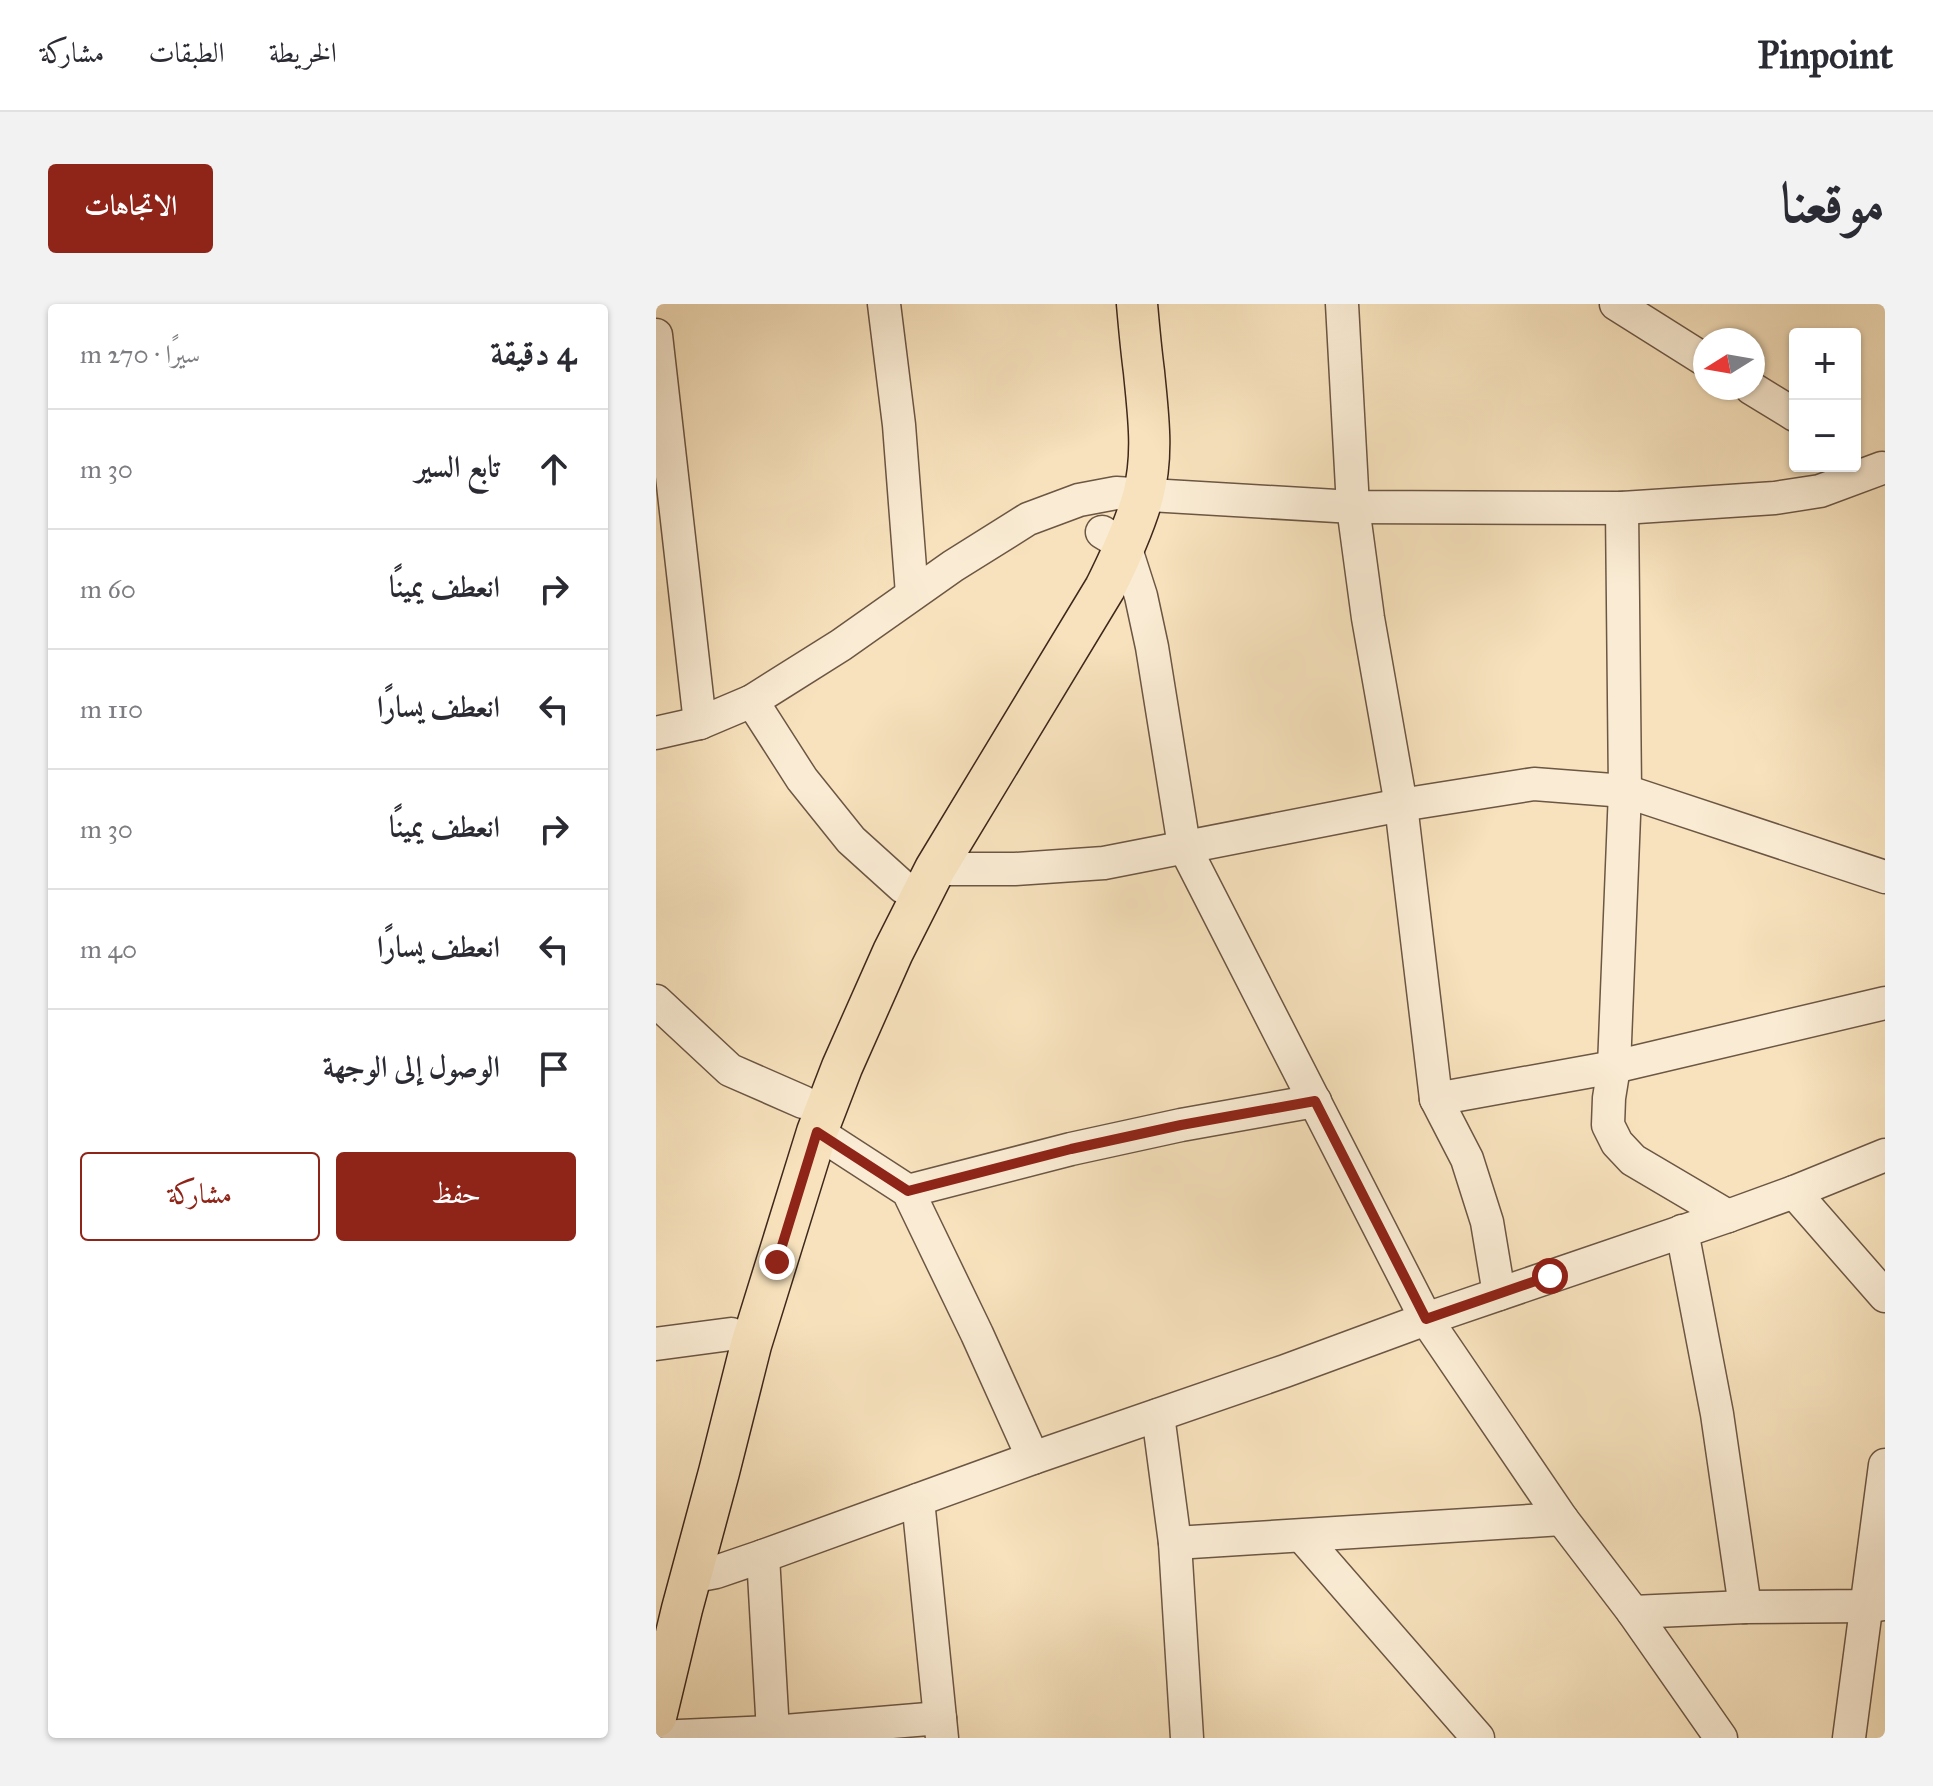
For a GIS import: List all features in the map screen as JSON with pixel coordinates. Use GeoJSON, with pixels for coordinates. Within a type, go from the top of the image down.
{"type":"FeatureCollection","features":[{"type":"Feature","properties":{"kind":"main road"},"geometry":{"type":"LineString","coordinates":[[1110,304],[1124,435],[1122,461],[1129,494]]}},
{"type":"Feature","properties":{"kind":"main road"},"geometry":{"type":"LineString","coordinates":[[656,1717],[696,1470],[731,1334],[810,1117],[847,999],[919,878],[946,811],[1114,539],[1129,494],[1150,450],[1137,304]]}},
{"type":"Feature","properties":{"kind":"main road"},"geometry":{"type":"LineString","coordinates":[[674,1597],[719,1472],[810,1117]]}},
{"type":"Feature","properties":{"kind":"street"},"geometry":{"type":"LineString","coordinates":[[884,304],[899,425],[912,594]]}},
{"type":"Feature","properties":{"kind":"street"},"geometry":{"type":"LineString","coordinates":[[1342,304],[1353,507],[1368,618],[1401,805],[1436,1099],[1467,1159],[1487,1222],[1499,1294]]}},
{"type":"Feature","properties":{"kind":"street"},"geometry":{"type":"LineString","coordinates":[[1616,304],[1693,352]]}},
{"type":"Feature","properties":{"kind":"street"},"geometry":{"type":"LineString","coordinates":[[656,335],[700,723]]}},
{"type":"Feature","properties":{"kind":"street"},"geometry":{"type":"LineString","coordinates":[[1765,397],[1789,411]]}},
{"type":"Feature","properties":{"kind":"street"},"geometry":{"type":"LineString","coordinates":[[1861,456],[1884,469]]}},
{"type":"Feature","properties":{"kind":"street"},"geometry":{"type":"LineString","coordinates":[[656,733],[700,723],[752,701],[1028,519],[1079,500],[1129,494],[1353,507],[1622,508],[1820,491],[1884,469]]}},
{"type":"Feature","properties":{"kind":"street"},"geometry":{"type":"LineString","coordinates":[[1622,508],[1625,791],[1614,1067],[1608,1125],[1617,1143],[1633,1160],[1728,1216]]}},
{"type":"Feature","properties":{"kind":"street"},"geometry":{"type":"LineString","coordinates":[[1114,539],[1141,596],[1184,846],[1426,1319],[1562,1519],[1633,1612],[1721,1738]]}},
{"type":"Feature","properties":{"kind":"street"},"geometry":{"type":"LineString","coordinates":[[752,701],[802,779],[851,840],[919,878],[1104,863],[1401,805],[1534,784],[1625,791],[1885,877]]}},
{"type":"Feature","properties":{"kind":"street"},"geometry":{"type":"LineString","coordinates":[[656,1001],[730,1070],[810,1117],[908,1191],[1033,1458]]}},
{"type":"Feature","properties":{"kind":"street"},"geometry":{"type":"LineString","coordinates":[[1436,1099],[1614,1067],[1885,1003]]}},
{"type":"Feature","properties":{"kind":"street"},"geometry":{"type":"LineString","coordinates":[[908,1191],[1071,1149],[1315,1101]]}},
{"type":"Feature","properties":{"kind":"street"},"geometry":{"type":"LineString","coordinates":[[674,1597],[763,1556],[1426,1319],[1728,1216],[1885,1155]]}},
{"type":"Feature","properties":{"kind":"street"},"geometry":{"type":"LineString","coordinates":[[1794,1192],[1885,1296]]}},
{"type":"Feature","properties":{"kind":"street"},"geometry":{"type":"LineString","coordinates":[[1682,1231],[1717,1414],[1745,1607]]}},
{"type":"Feature","properties":{"kind":"street"},"geometry":{"type":"LineString","coordinates":[[656,1344],[731,1334]]}},
{"type":"Feature","properties":{"kind":"street"},"geometry":{"type":"LineString","coordinates":[[1158,1415],[1175,1543],[1187,1738]]}},
{"type":"Feature","properties":{"kind":"street"},"geometry":{"type":"LineString","coordinates":[[1849,1738],[1876,1605],[1885,1465]]}},
{"type":"Feature","properties":{"kind":"street"},"geometry":{"type":"LineString","coordinates":[[656,1737],[941,1728],[918,1500]]}},
{"type":"Feature","properties":{"kind":"street"},"geometry":{"type":"LineString","coordinates":[[1175,1543],[1562,1519]]}},
{"type":"Feature","properties":{"kind":"street"},"geometry":{"type":"LineString","coordinates":[[1302,1536],[1478,1738]]}},
{"type":"Feature","properties":{"kind":"street"},"geometry":{"type":"LineString","coordinates":[[763,1556],[773,1732]]}},
{"type":"Feature","properties":{"kind":"street"},"geometry":{"type":"LineString","coordinates":[[1633,1612],[1876,1605]]}},
{"type":"Feature","properties":{"kind":"route"},"geometry":{"type":"LineString","coordinates":[[777,1262],[817,1132],[908,1191],[1071,1149],[1315,1101],[1426,1319],[1550,1276]]}}]}
